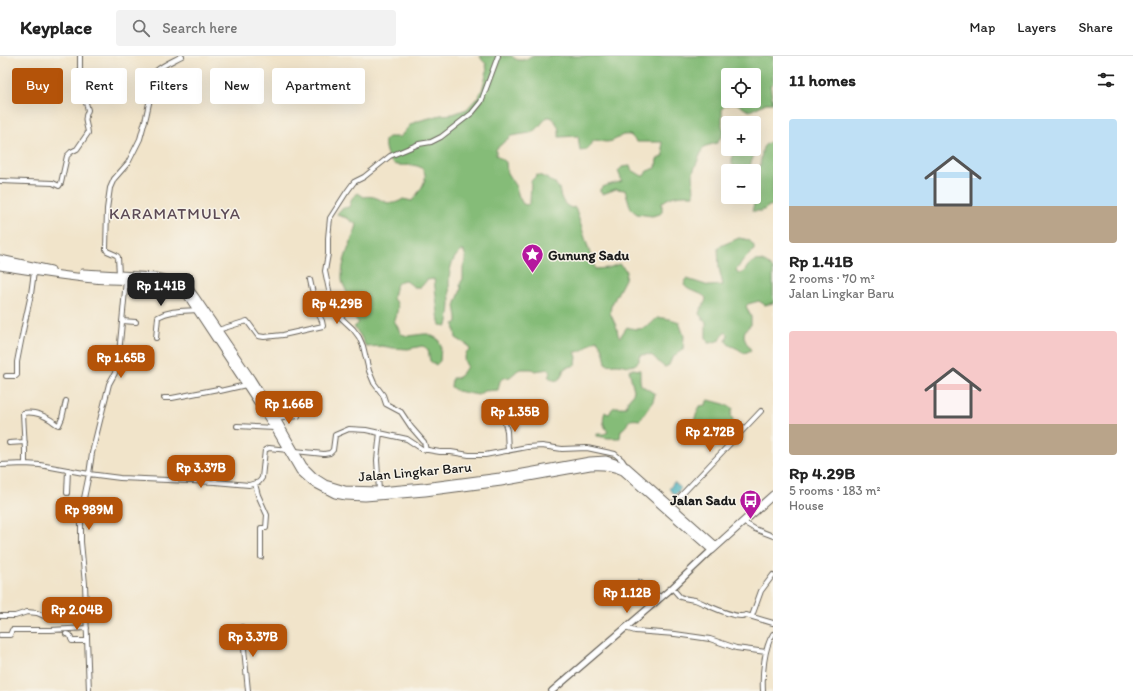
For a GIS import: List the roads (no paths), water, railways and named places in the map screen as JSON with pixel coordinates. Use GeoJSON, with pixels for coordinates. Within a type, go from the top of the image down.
{"type":"FeatureCollection","features":[{"type":"Feature","properties":{"kind":"highway","name":"Jalan Lingkar Baru"},"geometry":{"type":"LineString","coordinates":[[0,259],[54,271],[97,274],[153,282],[180,289],[188,296],[198,310],[246,385],[291,451],[314,477],[325,484],[345,490],[379,490],[424,487],[500,477],[601,459],[627,467],[671,506],[714,548]]}},
{"type":"Feature","properties":{"kind":"highway","name":"Jalan Lingkar Baru"},"geometry":{"type":"LineString","coordinates":[[0,266],[34,272],[95,279],[155,277],[174,280],[189,289],[251,379],[276,419],[300,471],[312,482],[335,494],[365,497],[424,492],[501,482],[599,465],[614,467],[623,471],[714,548]]}},
{"type":"Feature","properties":{"kind":"highway"},"geometry":{"type":"LineString","coordinates":[[714,548],[773,495]]}},
{"type":"Feature","properties":{"kind":"main road"},"geometry":{"type":"LineString","coordinates":[[552,691],[672,588],[714,548]]}},
{"type":"Feature","properties":{"kind":"street"},"geometry":{"type":"LineString","coordinates":[[0,181],[53,183],[59,186],[61,184],[67,156],[70,152],[77,149],[88,133],[85,121],[85,115],[88,110],[80,78],[80,56]]}},
{"type":"Feature","properties":{"kind":"street"},"geometry":{"type":"LineString","coordinates":[[89,691],[85,584],[81,542],[82,508],[92,453],[109,384],[115,373],[118,359],[122,321],[121,278],[118,257],[106,250],[110,188],[114,179],[128,164],[140,139],[156,71],[166,63],[182,56]]}},
{"type":"Feature","properties":{"kind":"street"},"geometry":{"type":"LineString","coordinates":[[426,450],[424,442],[401,412],[386,404],[383,395],[374,383],[369,371],[363,346],[359,337],[354,329],[335,311],[330,296],[325,270],[328,254],[330,218],[354,182],[364,177],[390,156],[441,137],[472,113],[481,102],[498,56]]}},
{"type":"Feature","properties":{"kind":"street"},"geometry":{"type":"LineString","coordinates":[[6,376],[17,375],[17,362],[34,272]]}},
{"type":"Feature","properties":{"kind":"street"},"geometry":{"type":"LineString","coordinates":[[218,330],[247,321],[258,336],[276,336],[323,326],[313,303],[314,298],[310,280]]}},
{"type":"Feature","properties":{"kind":"street"},"geometry":{"type":"LineString","coordinates":[[156,338],[158,317],[170,313],[198,310]]}},
{"type":"Feature","properties":{"kind":"street"},"geometry":{"type":"LineString","coordinates":[[122,321],[136,322]]}},
{"type":"Feature","properties":{"kind":"street"},"geometry":{"type":"LineString","coordinates":[[164,398],[172,398],[218,389],[220,391],[246,385]]}},
{"type":"Feature","properties":{"kind":"street"},"geometry":{"type":"LineString","coordinates":[[25,464],[22,415],[30,412],[38,414],[45,416],[58,425],[62,418],[66,402]]}},
{"type":"Feature","properties":{"kind":"street"},"geometry":{"type":"LineString","coordinates":[[671,506],[761,411]]}},
{"type":"Feature","properties":{"kind":"street"},"geometry":{"type":"LineString","coordinates":[[276,419],[298,416]]}},
{"type":"Feature","properties":{"kind":"street"},"geometry":{"type":"LineString","coordinates":[[504,418],[507,431],[508,451]]}},
{"type":"Feature","properties":{"kind":"street"},"geometry":{"type":"LineString","coordinates":[[236,426],[275,428]]}},
{"type":"Feature","properties":{"kind":"street"},"geometry":{"type":"LineString","coordinates":[[0,465],[40,465],[120,478],[249,485],[256,484],[261,481],[265,450],[269,448],[330,454],[333,450],[335,435],[349,429],[380,432],[407,439],[420,448],[426,450],[440,452],[480,455],[542,446],[562,449],[592,449],[615,454],[627,467]]}},
{"type":"Feature","properties":{"kind":"street"},"geometry":{"type":"LineString","coordinates":[[379,490],[377,460],[380,432]]}},
{"type":"Feature","properties":{"kind":"street"},"geometry":{"type":"LineString","coordinates":[[9,443],[24,442]]}},
{"type":"Feature","properties":{"kind":"street"},"geometry":{"type":"LineString","coordinates":[[215,482],[216,473],[223,465]]}},
{"type":"Feature","properties":{"kind":"street"},"geometry":{"type":"LineString","coordinates":[[67,493],[68,470]]}},
{"type":"Feature","properties":{"kind":"street"},"geometry":{"type":"LineString","coordinates":[[256,484],[258,495],[267,515],[266,528],[261,528],[261,557]]}},
{"type":"Feature","properties":{"kind":"street"},"geometry":{"type":"LineString","coordinates":[[82,508],[97,508]]}},
{"type":"Feature","properties":{"kind":"street"},"geometry":{"type":"LineString","coordinates":[[742,522],[773,536]]}},
{"type":"Feature","properties":{"kind":"street"},"geometry":{"type":"LineString","coordinates":[[752,616],[762,591],[773,575]]}},
{"type":"Feature","properties":{"kind":"street"},"geometry":{"type":"LineString","coordinates":[[639,582],[660,597]]}},
{"type":"Feature","properties":{"kind":"street"},"geometry":{"type":"LineString","coordinates":[[672,588],[680,597],[694,600],[738,616],[752,616],[773,623]]}},
{"type":"Feature","properties":{"kind":"street"},"geometry":{"type":"LineString","coordinates":[[0,616],[15,616],[28,612],[37,613],[44,616],[86,613]]}},
{"type":"Feature","properties":{"kind":"street"},"geometry":{"type":"LineString","coordinates":[[242,627],[248,691]]}},
{"type":"Feature","properties":{"kind":"street"},"geometry":{"type":"LineString","coordinates":[[0,635],[10,635],[12,630],[86,628]]}},
{"type":"Feature","properties":{"kind":"street"},"geometry":{"type":"LineString","coordinates":[[625,628],[636,631],[675,634],[710,639],[736,648],[766,652]]}},
{"type":"Feature","properties":{"kind":"street"},"geometry":{"type":"LineString","coordinates":[[66,634],[70,635],[72,641],[87,641]]}},
{"type":"Feature","properties":{"kind":"street"},"geometry":{"type":"LineString","coordinates":[[763,691],[762,676],[766,652],[773,634]]}},
{"type":"Feature","properties":{"kind":"water"},"geometry":{"type":"Polygon","coordinates":[[[674,482],[681,488],[675,495],[669,489],[674,482]]]}},
{"type":"Feature","properties":{"kind":"place","name":"Gunung Sadu"},"geometry":{"type":"Point","coordinates":[532,274]}},
{"type":"Feature","properties":{"kind":"place","name":"Jalan Sadu"},"geometry":{"type":"Point","coordinates":[751,520]}},
{"type":"Feature","properties":{"kind":"district","name":"KARAMATMULYA"},"geometry":{"type":"Point","coordinates":[175,213]}}]}
